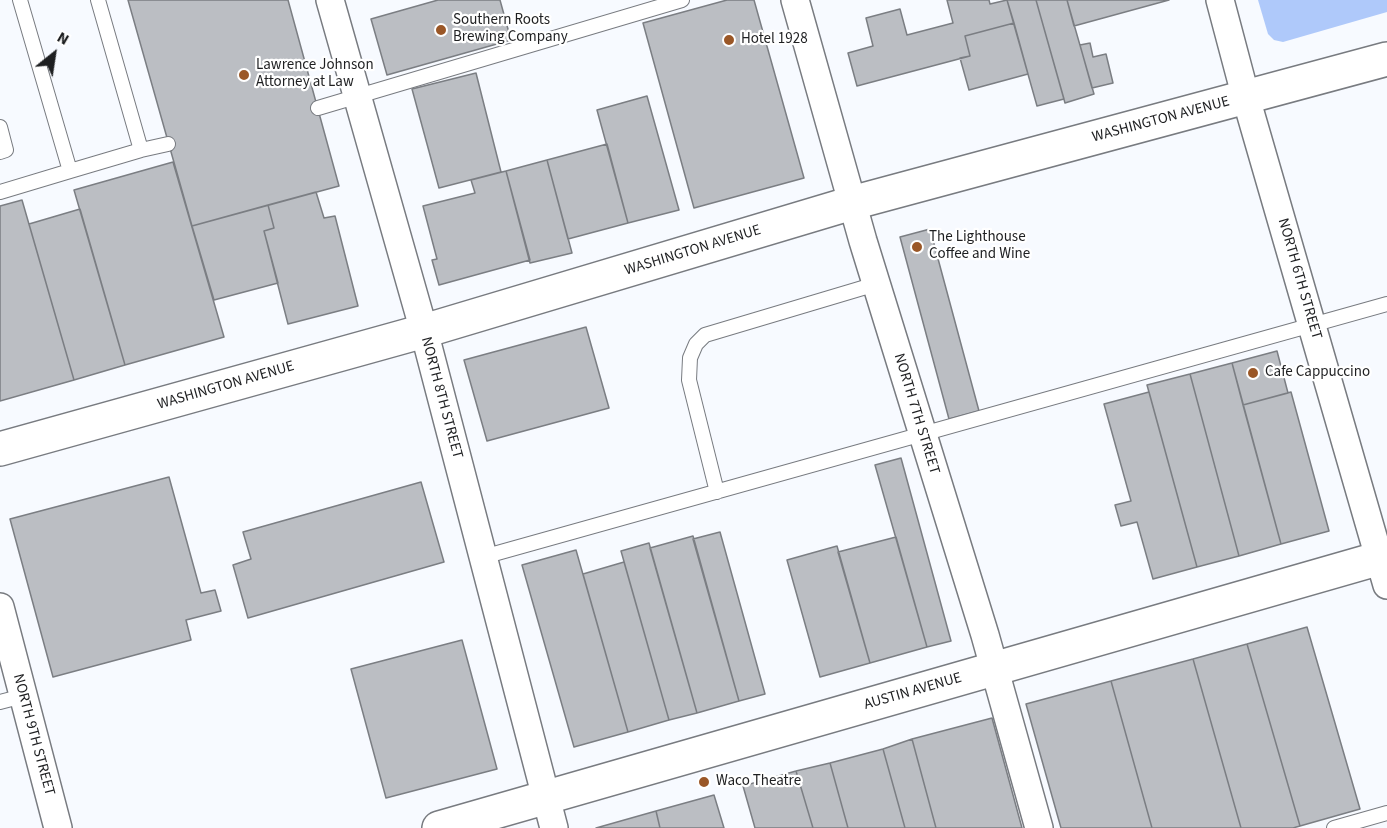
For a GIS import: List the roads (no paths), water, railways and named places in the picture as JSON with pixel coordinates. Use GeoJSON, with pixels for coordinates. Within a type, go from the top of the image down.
{"type":"FeatureCollection","features":[{"type":"Feature","properties":{"kind":"main road","name":"WASHINGTON AVENUE"},"geometry":{"type":"LineString","coordinates":[[0,449],[424,331],[852,203],[1387,59]]}},
{"type":"Feature","properties":{"kind":"main road","name":"AUSTIN AVENUE"},"geometry":{"type":"LineString","coordinates":[[439,828],[994,668],[1384,566]]}},
{"type":"Feature","properties":{"kind":"street","name":"NORTH 8TH STREET"},"geometry":{"type":"LineString","coordinates":[[330,0],[424,331],[554,828]]}},
{"type":"Feature","properties":{"kind":"street","name":"NORTH 7TH STREET"},"geometry":{"type":"LineString","coordinates":[[795,0],[852,203],[994,668],[1039,828]]}},
{"type":"Feature","properties":{"kind":"street","name":"NORTH 6TH STREET"},"geometry":{"type":"LineString","coordinates":[[1220,0],[1246,98],[1384,566]]}},
{"type":"Feature","properties":{"kind":"street","name":"NORTH 9TH STREET"},"geometry":{"type":"LineString","coordinates":[[0,607],[12,699],[58,828]]}},
{"type":"Feature","properties":{"kind":"lane"},"geometry":{"type":"LineString","coordinates":[[20,0],[70,171]]}},
{"type":"Feature","properties":{"kind":"lane"},"geometry":{"type":"LineString","coordinates":[[98,0],[141,150]]}},
{"type":"Feature","properties":{"kind":"lane"},"geometry":{"type":"LineString","coordinates":[[318,108],[682,0]]}},
{"type":"Feature","properties":{"kind":"lane"},"geometry":{"type":"LineString","coordinates":[[0,127],[6,150],[0,152]]}},
{"type":"Feature","properties":{"kind":"lane"},"geometry":{"type":"LineString","coordinates":[[0,192],[168,144]]}},
{"type":"Feature","properties":{"kind":"lane"},"geometry":{"type":"LineString","coordinates":[[717,492],[689,380],[690,358],[696,344],[705,335],[876,284]]}},
{"type":"Feature","properties":{"kind":"lane"},"geometry":{"type":"LineString","coordinates":[[483,557],[1387,304]]}},
{"type":"Feature","properties":{"kind":"lane"},"geometry":{"type":"LineString","coordinates":[[1334,828],[1387,813]]}},
{"type":"Feature","properties":{"kind":"place","name":"Southern Roots Brewing Company"},"geometry":{"type":"Point","coordinates":[441,30]}},
{"type":"Feature","properties":{"kind":"place","name":"Hotel 1928"},"geometry":{"type":"Point","coordinates":[729,40]}},
{"type":"Feature","properties":{"kind":"place","name":"Lawrence Johnson Attorney at Law"},"geometry":{"type":"Point","coordinates":[244,75]}},
{"type":"Feature","properties":{"kind":"place","name":"The Lighthouse Coffee and Wine"},"geometry":{"type":"Point","coordinates":[917,247]}},
{"type":"Feature","properties":{"kind":"place","name":"Cafe Cappuccino"},"geometry":{"type":"Point","coordinates":[1253,373]}},
{"type":"Feature","properties":{"kind":"place","name":"Waco Theatre"},"geometry":{"type":"Point","coordinates":[704,782]}}]}
